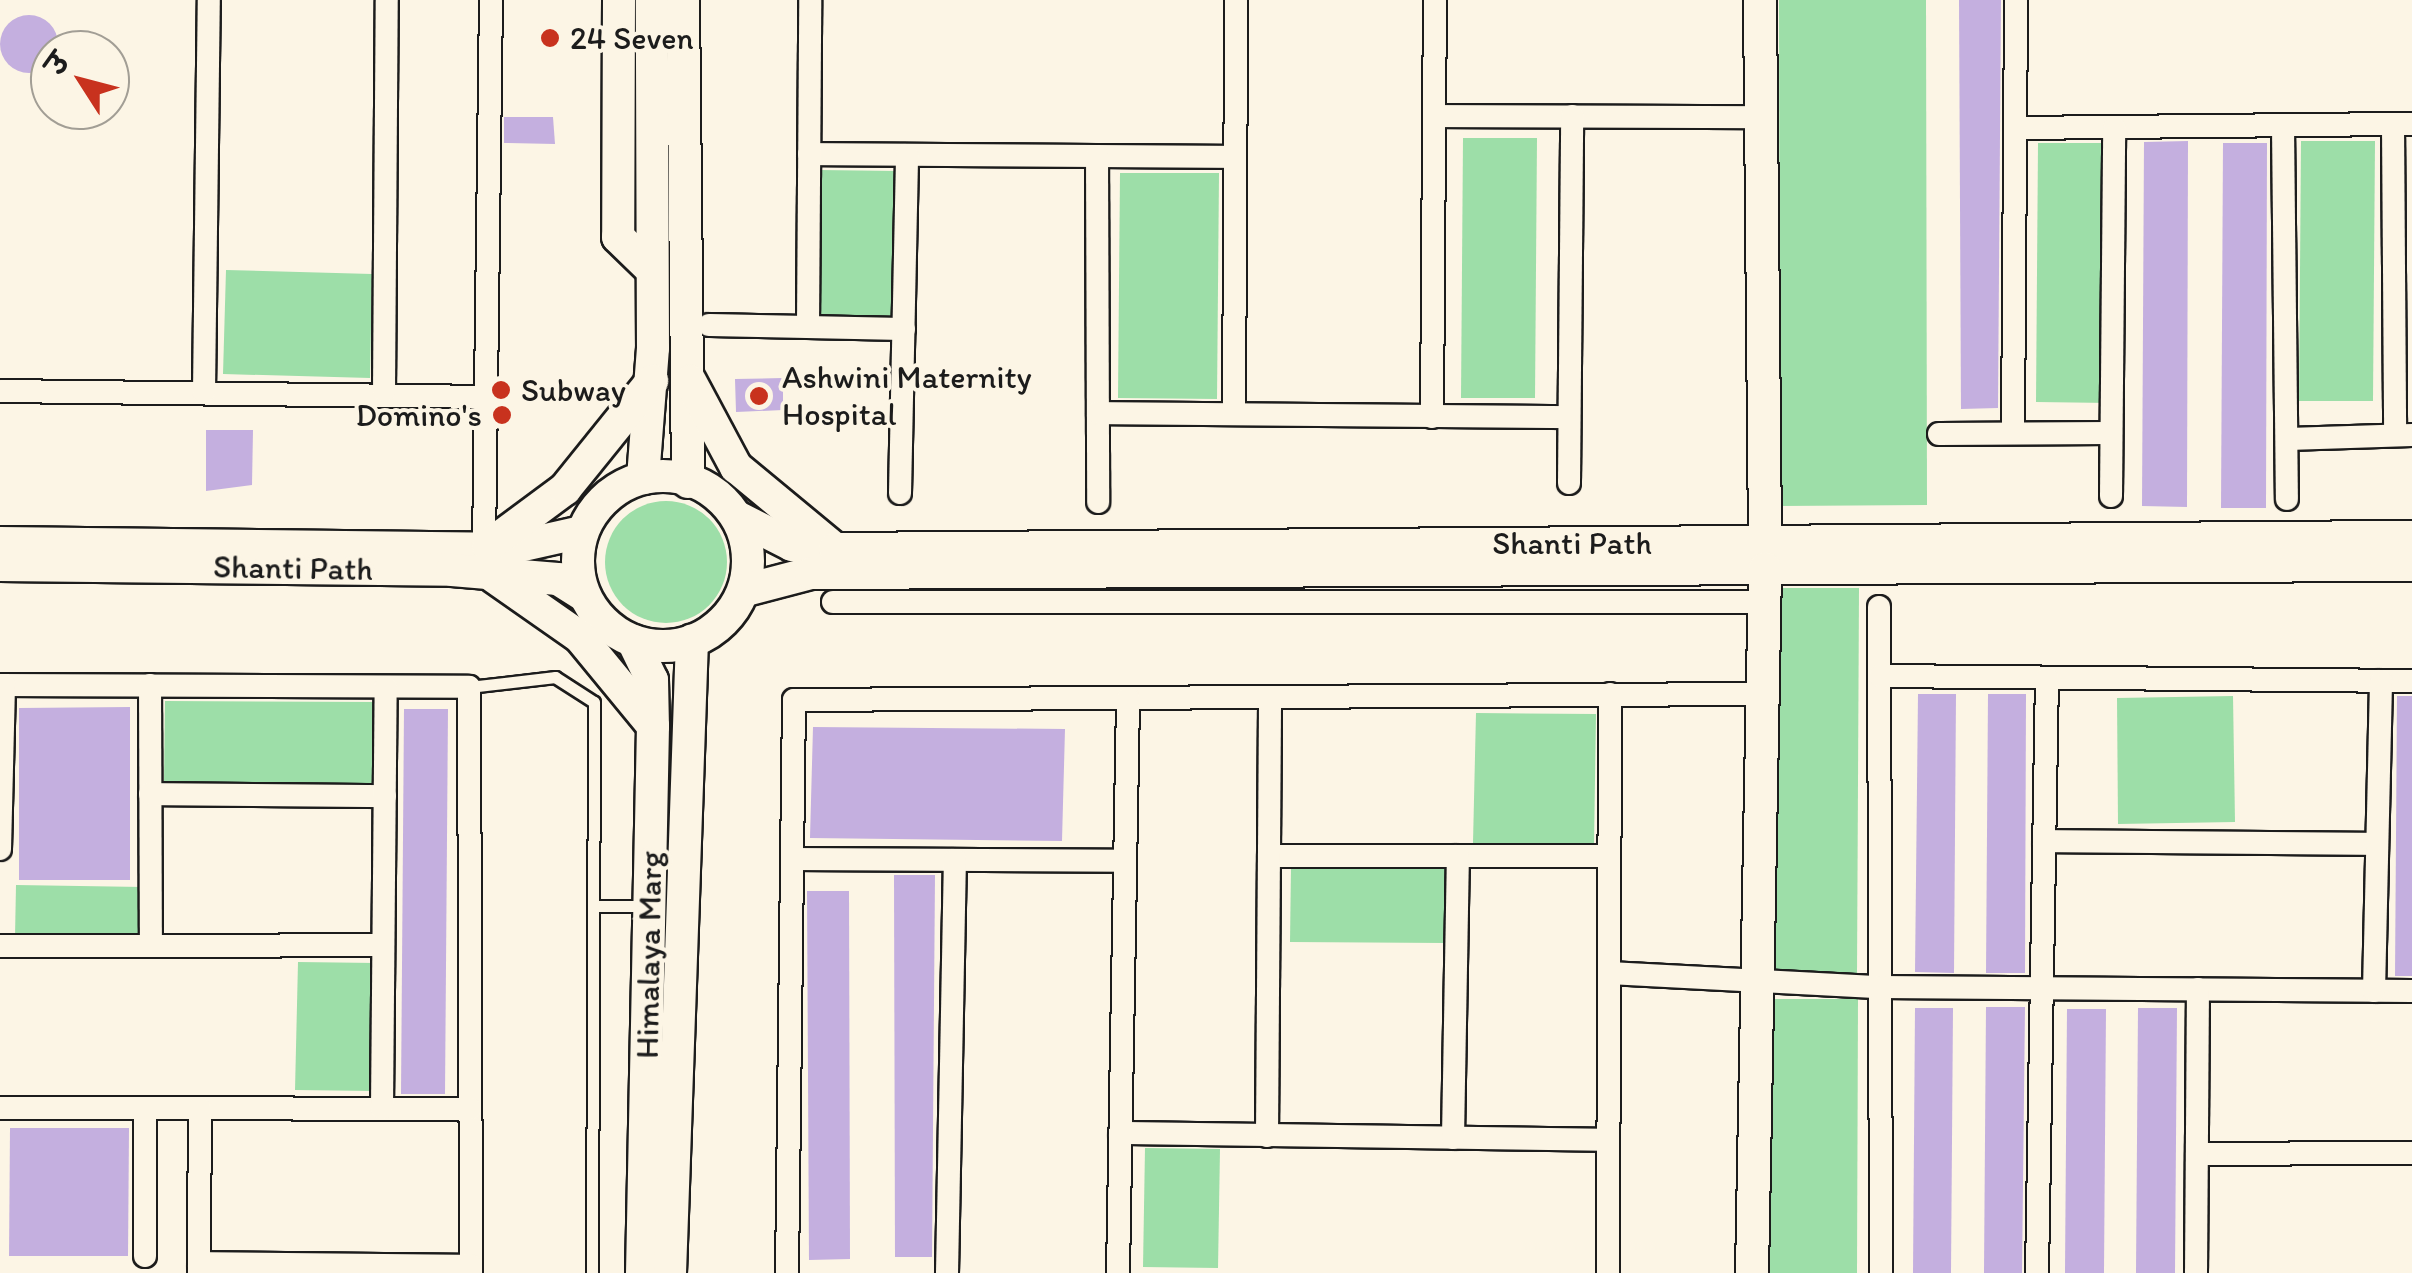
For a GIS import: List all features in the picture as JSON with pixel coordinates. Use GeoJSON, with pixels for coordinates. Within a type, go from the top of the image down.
{"type":"FeatureCollection","features":[{"type":"Feature","properties":{"kind":"main road"},"geometry":{"type":"LineString","coordinates":[[619,0],[609,237],[652,270]]}},
{"type":"Feature","properties":{"kind":"main road"},"geometry":{"type":"LineString","coordinates":[[643,478],[652,381],[652,0]]}},
{"type":"Feature","properties":{"kind":"main road"},"geometry":{"type":"LineString","coordinates":[[683,0],[682,363],[688,482]]}},
{"type":"Feature","properties":{"kind":"main road"},"geometry":{"type":"LineString","coordinates":[[1752,1273],[1765,555],[1760,0]]}},
{"type":"Feature","properties":{"kind":"main road"},"geometry":{"type":"LineString","coordinates":[[682,363],[736,467],[834,548]]}},
{"type":"Feature","properties":{"kind":"main road"},"geometry":{"type":"LineString","coordinates":[[652,381],[565,489],[485,560],[580,637],[653,726]]}},
{"type":"Feature","properties":{"kind":"main road"},"geometry":{"type":"LineString","coordinates":[[746,590],[752,553],[739,518],[688,482],[643,478],[612,491],[582,532],[582,594],[633,641],[692,640],[746,590],[811,573],[1765,555]]}},
{"type":"Feature","properties":{"kind":"main road","name":"Shanti Path"},"geometry":{"type":"LineString","coordinates":[[739,518],[792,545],[834,548],[1765,555],[2412,566]]}},
{"type":"Feature","properties":{"kind":"main road","name":"Shanti Path"},"geometry":{"type":"LineString","coordinates":[[0,566],[485,560],[582,532]]}},
{"type":"Feature","properties":{"kind":"main road","name":"Shanti Path"},"geometry":{"type":"LineString","coordinates":[[1765,555],[2412,537]]}},
{"type":"Feature","properties":{"kind":"main road","name":"Shanti Path"},"geometry":{"type":"LineString","coordinates":[[0,543],[485,560],[558,579],[582,594]]}},
{"type":"Feature","properties":{"kind":"main road","name":"Himalaya Marg"},"geometry":{"type":"LineString","coordinates":[[670,1273],[692,640]]}},
{"type":"Feature","properties":{"kind":"main road","name":"Himalaya Marg"},"geometry":{"type":"LineString","coordinates":[[633,641],[652,680],[653,726],[642,1273]]}},
{"type":"Feature","properties":{"kind":"street"},"geometry":{"type":"LineString","coordinates":[[204,392],[209,0]]}},
{"type":"Feature","properties":{"kind":"street"},"geometry":{"type":"LineString","coordinates":[[384,391],[387,0]]}},
{"type":"Feature","properties":{"kind":"street"},"geometry":{"type":"LineString","coordinates":[[485,560],[491,0]]}},
{"type":"Feature","properties":{"kind":"street"},"geometry":{"type":"LineString","coordinates":[[808,326],[810,0]]}},
{"type":"Feature","properties":{"kind":"street"},"geometry":{"type":"LineString","coordinates":[[1234,414],[1236,0]]}},
{"type":"Feature","properties":{"kind":"street"},"geometry":{"type":"LineString","coordinates":[[1432,418],[1436,0]]}},
{"type":"Feature","properties":{"kind":"street"},"geometry":{"type":"LineString","coordinates":[[2013,431],[2016,0]]}},
{"type":"Feature","properties":{"kind":"street"},"geometry":{"type":"LineString","coordinates":[[1434,116],[1761,117]]}},
{"type":"Feature","properties":{"kind":"street"},"geometry":{"type":"LineString","coordinates":[[1568,483],[1572,116]]}},
{"type":"Feature","properties":{"kind":"street"},"geometry":{"type":"LineString","coordinates":[[2017,128],[2403,125],[2404,435],[2288,439]]}},
{"type":"Feature","properties":{"kind":"street"},"geometry":{"type":"LineString","coordinates":[[2283,126],[2287,499]]}},
{"type":"Feature","properties":{"kind":"street"},"geometry":{"type":"LineString","coordinates":[[2111,496],[2114,128]]}},
{"type":"Feature","properties":{"kind":"street"},"geometry":{"type":"LineString","coordinates":[[809,154],[1235,157]]}},
{"type":"Feature","properties":{"kind":"street"},"geometry":{"type":"LineString","coordinates":[[900,493],[907,155]]}},
{"type":"Feature","properties":{"kind":"street"},"geometry":{"type":"LineString","coordinates":[[1097,156],[1098,502]]}},
{"type":"Feature","properties":{"kind":"street"},"geometry":{"type":"LineString","coordinates":[[710,325],[904,328]]}},
{"type":"Feature","properties":{"kind":"street"},"geometry":{"type":"LineString","coordinates":[[0,391],[384,391],[484,397]]}},
{"type":"Feature","properties":{"kind":"street"},"geometry":{"type":"LineString","coordinates":[[1098,413],[1569,417]]}},
{"type":"Feature","properties":{"kind":"street"},"geometry":{"type":"LineString","coordinates":[[1939,434],[2110,433]]}},
{"type":"Feature","properties":{"kind":"street"},"geometry":{"type":"LineString","coordinates":[[833,602],[1764,602]]}},
{"type":"Feature","properties":{"kind":"street"},"geometry":{"type":"LineString","coordinates":[[1880,606],[1881,1273]]}},
{"type":"Feature","properties":{"kind":"street"},"geometry":{"type":"LineString","coordinates":[[1880,676],[2412,681]]}},
{"type":"Feature","properties":{"kind":"street"},"geometry":{"type":"LineString","coordinates":[[2037,1273],[2046,678]]}},
{"type":"Feature","properties":{"kind":"street"},"geometry":{"type":"LineString","coordinates":[[2374,991],[2381,682]]}},
{"type":"Feature","properties":{"kind":"street"},"geometry":{"type":"LineString","coordinates":[[0,849],[2,685],[470,687],[470,1270],[199,1268],[200,1108]]}},
{"type":"Feature","properties":{"kind":"street"},"geometry":{"type":"LineString","coordinates":[[150,685],[150,945]]}},
{"type":"Feature","properties":{"kind":"street"},"geometry":{"type":"LineString","coordinates":[[382,1108],[386,687]]}},
{"type":"Feature","properties":{"kind":"street"},"geometry":{"type":"LineString","coordinates":[[1608,1273],[1610,694]]}},
{"type":"Feature","properties":{"kind":"street"},"geometry":{"type":"LineString","coordinates":[[787,1273],[794,700],[1762,694]]}},
{"type":"Feature","properties":{"kind":"street"},"geometry":{"type":"LineString","coordinates":[[1118,1273],[1128,698]]}},
{"type":"Feature","properties":{"kind":"street"},"geometry":{"type":"LineString","coordinates":[[1268,1136],[1270,698]]}},
{"type":"Feature","properties":{"kind":"street"},"geometry":{"type":"LineString","coordinates":[[150,794],[385,796]]}},
{"type":"Feature","properties":{"kind":"street"},"geometry":{"type":"LineString","coordinates":[[2044,841],[2377,844]]}},
{"type":"Feature","properties":{"kind":"street"},"geometry":{"type":"LineString","coordinates":[[1269,856],[1609,856]]}},
{"type":"Feature","properties":{"kind":"street"},"geometry":{"type":"LineString","coordinates":[[1454,1138],[1458,856]]}},
{"type":"Feature","properties":{"kind":"street"},"geometry":{"type":"LineString","coordinates":[[792,859],[1125,861]]}},
{"type":"Feature","properties":{"kind":"street"},"geometry":{"type":"LineString","coordinates":[[947,1273],[956,860]]}},
{"type":"Feature","properties":{"kind":"street"},"geometry":{"type":"LineString","coordinates":[[0,946],[383,945]]}},
{"type":"Feature","properties":{"kind":"street"},"geometry":{"type":"LineString","coordinates":[[1609,973],[1880,986],[2412,991]]}},
{"type":"Feature","properties":{"kind":"street"},"geometry":{"type":"LineString","coordinates":[[2196,1273],[2198,989]]}},
{"type":"Feature","properties":{"kind":"street"},"geometry":{"type":"LineString","coordinates":[[0,1108],[470,1109]]}},
{"type":"Feature","properties":{"kind":"street"},"geometry":{"type":"LineString","coordinates":[[145,1110],[145,1256]]}},
{"type":"Feature","properties":{"kind":"street"},"geometry":{"type":"LineString","coordinates":[[1120,1133],[1608,1140]]}},
{"type":"Feature","properties":{"kind":"street"},"geometry":{"type":"LineString","coordinates":[[2197,1154],[2412,1153]]}},
{"type":"Feature","properties":{"kind":"lane"},"geometry":{"type":"LineString","coordinates":[[470,687],[555,677],[594,702],[592,1273]]}},
{"type":"Feature","properties":{"kind":"lane"},"geometry":{"type":"LineString","coordinates":[[593,906],[650,906]]}},
{"type":"Feature","properties":{"kind":"green space"},"geometry":{"type":"Polygon","coordinates":[[[1779,0],[1926,0],[1927,505],[1780,506],[1779,0]]]}},
{"type":"Feature","properties":{"kind":"green space"},"geometry":{"type":"Polygon","coordinates":[[[1463,138],[1537,138],[1535,398],[1461,398],[1463,138]]]}},
{"type":"Feature","properties":{"kind":"green space"},"geometry":{"type":"Polygon","coordinates":[[[2301,141],[2375,141],[2373,401],[2299,401],[2301,141]]]}},
{"type":"Feature","properties":{"kind":"green space"},"geometry":{"type":"Polygon","coordinates":[[[2038,143],[2112,143],[2110,403],[2036,402],[2038,143]]]}},
{"type":"Feature","properties":{"kind":"green space"},"geometry":{"type":"Polygon","coordinates":[[[819,170],[897,171],[894,316],[816,315],[819,170]]]}},
{"type":"Feature","properties":{"kind":"green space"},"geometry":{"type":"Polygon","coordinates":[[[1120,173],[1219,173],[1217,399],[1118,398],[1120,173]]]}},
{"type":"Feature","properties":{"kind":"green space"},"geometry":{"type":"Polygon","coordinates":[[[226,270],[372,274],[370,378],[223,374],[226,270]]]}},
{"type":"Feature","properties":{"kind":"green space"},"geometry":{"type":"Polygon","coordinates":[[[666,501],[689,506],[709,519],[722,539],[727,562],[722,585],[709,605],[689,618],[666,623],[643,618],[623,605],[610,585],[605,562],[610,539],[623,519],[643,506],[666,501]]]}},
{"type":"Feature","properties":{"kind":"green space"},"geometry":{"type":"Polygon","coordinates":[[[1772,588],[1859,588],[1857,973],[1771,973],[1772,588]]]}},
{"type":"Feature","properties":{"kind":"green space"},"geometry":{"type":"Polygon","coordinates":[[[2233,696],[2235,822],[2118,824],[2117,698],[2233,696]]]}},
{"type":"Feature","properties":{"kind":"green space"},"geometry":{"type":"Polygon","coordinates":[[[165,701],[378,702],[377,784],[164,783],[165,701]]]}},
{"type":"Feature","properties":{"kind":"green space"},"geometry":{"type":"Polygon","coordinates":[[[1476,713],[1596,714],[1594,845],[1473,843],[1476,713]]]}},
{"type":"Feature","properties":{"kind":"green space"},"geometry":{"type":"Polygon","coordinates":[[[1291,867],[1445,868],[1445,943],[1290,942],[1291,867]]]}},
{"type":"Feature","properties":{"kind":"green space"},"geometry":{"type":"Polygon","coordinates":[[[16,885],[143,887],[142,939],[15,937],[16,885]]]}},
{"type":"Feature","properties":{"kind":"green space"},"geometry":{"type":"Polygon","coordinates":[[[298,962],[376,963],[373,1091],[295,1090],[298,962]]]}},
{"type":"Feature","properties":{"kind":"green space"},"geometry":{"type":"Polygon","coordinates":[[[1767,999],[1858,999],[1857,1273],[1766,1273],[1767,999]]]}},
{"type":"Feature","properties":{"kind":"green space"},"geometry":{"type":"Polygon","coordinates":[[[1145,1148],[1220,1149],[1218,1268],[1143,1267],[1145,1148]]]}},
{"type":"Feature","properties":{"kind":"building"},"geometry":{"type":"Polygon","coordinates":[[[1959,0],[2001,0],[1998,408],[1961,409],[1959,0]]]}},
{"type":"Feature","properties":{"kind":"building"},"geometry":{"type":"Polygon","coordinates":[[[29,15],[53,30],[30,30],[30,73],[9,64],[0,44],[9,24],[29,15]]]}},
{"type":"Feature","properties":{"kind":"building"},"geometry":{"type":"Polygon","coordinates":[[[504,117],[553,117],[555,144],[504,143],[504,117]]]}},
{"type":"Feature","properties":{"kind":"building"},"geometry":{"type":"Polygon","coordinates":[[[2188,141],[2187,507],[2142,506],[2144,142],[2188,141]]]}},
{"type":"Feature","properties":{"kind":"building"},"geometry":{"type":"Polygon","coordinates":[[[2223,143],[2267,143],[2266,508],[2221,508],[2223,143]]]}},
{"type":"Feature","properties":{"kind":"building"},"geometry":{"type":"Polygon","coordinates":[[[783,378],[783,410],[736,412],[735,379],[783,378]]]}},
{"type":"Feature","properties":{"kind":"building"},"geometry":{"type":"Polygon","coordinates":[[[206,430],[253,430],[252,485],[206,491],[206,430]]]}},
{"type":"Feature","properties":{"kind":"building"},"geometry":{"type":"Polygon","coordinates":[[[1918,694],[1956,694],[1954,973],[1915,972],[1918,694]]]}},
{"type":"Feature","properties":{"kind":"building"},"geometry":{"type":"Polygon","coordinates":[[[1988,694],[2026,694],[2025,973],[1986,973],[1988,694]]]}},
{"type":"Feature","properties":{"kind":"building"},"geometry":{"type":"Polygon","coordinates":[[[2397,696],[2412,696],[2412,976],[2395,976],[2397,696]]]}},
{"type":"Feature","properties":{"kind":"building"},"geometry":{"type":"Polygon","coordinates":[[[130,707],[130,880],[19,880],[19,708],[130,707]]]}},
{"type":"Feature","properties":{"kind":"building"},"geometry":{"type":"Polygon","coordinates":[[[404,709],[448,709],[445,1094],[401,1094],[404,709]]]}},
{"type":"Feature","properties":{"kind":"building"},"geometry":{"type":"Polygon","coordinates":[[[813,727],[1065,729],[1062,841],[810,838],[813,727]]]}},
{"type":"Feature","properties":{"kind":"building"},"geometry":{"type":"Polygon","coordinates":[[[894,875],[935,875],[932,1257],[895,1257],[894,875]]]}},
{"type":"Feature","properties":{"kind":"building"},"geometry":{"type":"Polygon","coordinates":[[[807,891],[849,891],[850,1259],[809,1260],[807,891]]]}},
{"type":"Feature","properties":{"kind":"building"},"geometry":{"type":"Polygon","coordinates":[[[1986,1007],[2025,1007],[2022,1273],[1984,1273],[1986,1007]]]}},
{"type":"Feature","properties":{"kind":"building"},"geometry":{"type":"Polygon","coordinates":[[[1915,1008],[1953,1008],[1951,1273],[1913,1273],[1915,1008]]]}},
{"type":"Feature","properties":{"kind":"building"},"geometry":{"type":"Polygon","coordinates":[[[2138,1008],[2177,1008],[2175,1273],[2136,1273],[2138,1008]]]}},
{"type":"Feature","properties":{"kind":"building"},"geometry":{"type":"Polygon","coordinates":[[[2067,1009],[2106,1009],[2104,1273],[2065,1273],[2067,1009]]]}},
{"type":"Feature","properties":{"kind":"building"},"geometry":{"type":"Polygon","coordinates":[[[10,1128],[129,1128],[128,1256],[9,1256],[10,1128]]]}},
{"type":"Feature","properties":{"kind":"place","name":"24 Seven"},"geometry":{"type":"Point","coordinates":[550,38]}},
{"type":"Feature","properties":{"kind":"place","name":"Subway"},"geometry":{"type":"Point","coordinates":[501,390]}},
{"type":"Feature","properties":{"kind":"place","name":"Ashwini Maternity Hospital"},"geometry":{"type":"Point","coordinates":[759,396]}},
{"type":"Feature","properties":{"kind":"place","name":"Domino's"},"geometry":{"type":"Point","coordinates":[502,415]}}]}
